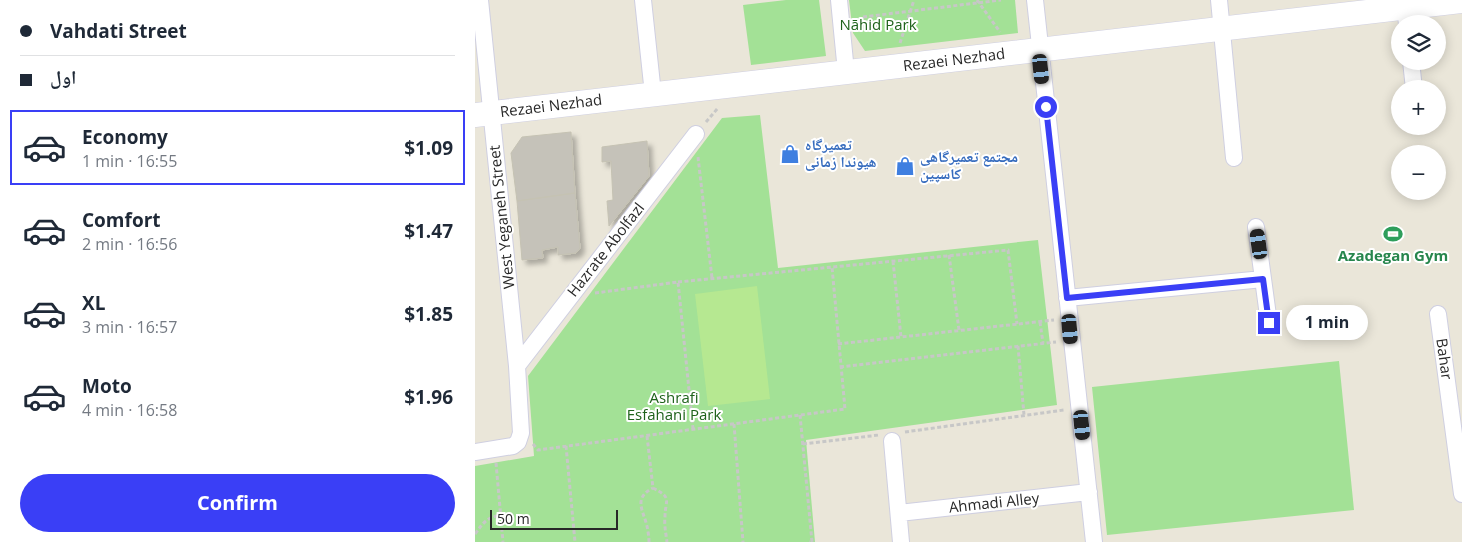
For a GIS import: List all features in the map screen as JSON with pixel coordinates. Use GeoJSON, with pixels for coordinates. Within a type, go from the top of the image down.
{"type":"FeatureCollection","features":[{"type":"Feature","properties":{"kind":"street","name":"West Yeganeh Street"},"geometry":{"type":"LineString","coordinates":[[480,0],[483,114],[517,366],[521,433]]}},
{"type":"Feature","properties":{"kind":"street"},"geometry":{"type":"LineString","coordinates":[[643,0],[653,94]]}},
{"type":"Feature","properties":{"kind":"street"},"geometry":{"type":"LineString","coordinates":[[839,0],[846,72]]}},
{"type":"Feature","properties":{"kind":"street"},"geometry":{"type":"LineString","coordinates":[[1035,0],[1094,542]]}},
{"type":"Feature","properties":{"kind":"street"},"geometry":{"type":"LineString","coordinates":[[1219,0],[1234,158]]}},
{"type":"Feature","properties":{"kind":"street","name":"Rezaei Nezhad"},"geometry":{"type":"LineString","coordinates":[[483,114],[1222,28],[1405,10],[1462,1]]}},
{"type":"Feature","properties":{"kind":"street","name":"Hazrate Abolfazl"},"geometry":{"type":"LineString","coordinates":[[517,366],[696,134]]}},
{"type":"Feature","properties":{"kind":"street"},"geometry":{"type":"LineString","coordinates":[[1256,227],[1269,323]]}},
{"type":"Feature","properties":{"kind":"street"},"geometry":{"type":"LineString","coordinates":[[1067,298],[1263,279]]}},
{"type":"Feature","properties":{"kind":"street","name":"Bahar"},"geometry":{"type":"LineString","coordinates":[[1438,314],[1462,494]]}},
{"type":"Feature","properties":{"kind":"street"},"geometry":{"type":"LineString","coordinates":[[475,452],[513,446],[518,442],[521,433]]}},
{"type":"Feature","properties":{"kind":"street"},"geometry":{"type":"LineString","coordinates":[[891,436],[901,542]]}},
{"type":"Feature","properties":{"kind":"street","name":"Ahmadi Alley"},"geometry":{"type":"LineString","coordinates":[[899,513],[1089,492]]}},
{"type":"Feature","properties":{"kind":"path"},"geometry":{"type":"LineString","coordinates":[[900,43],[914,0]]}},
{"type":"Feature","properties":{"kind":"path"},"geometry":{"type":"LineString","coordinates":[[863,17],[978,1],[1001,0]]}},
{"type":"Feature","properties":{"kind":"path"},"geometry":{"type":"LineString","coordinates":[[978,1],[1000,32]]}},
{"type":"Feature","properties":{"kind":"path"},"geometry":{"type":"LineString","coordinates":[[696,134],[712,278]]}},
{"type":"Feature","properties":{"kind":"path"},"geometry":{"type":"LineString","coordinates":[[571,296],[712,278],[1008,250],[1017,324]]}},
{"type":"Feature","properties":{"kind":"path"},"geometry":{"type":"LineString","coordinates":[[949,255],[959,330]]}},
{"type":"Feature","properties":{"kind":"path"},"geometry":{"type":"LineString","coordinates":[[893,261],[901,337]]}},
{"type":"Feature","properties":{"kind":"path"},"geometry":{"type":"LineString","coordinates":[[521,433],[538,450],[845,409],[832,267]]}},
{"type":"Feature","properties":{"kind":"path"},"geometry":{"type":"LineString","coordinates":[[677,282],[693,429]]}},
{"type":"Feature","properties":{"kind":"path"},"geometry":{"type":"LineString","coordinates":[[838,344],[1069,318]]}},
{"type":"Feature","properties":{"kind":"path"},"geometry":{"type":"LineString","coordinates":[[1040,322],[1043,343]]}},
{"type":"Feature","properties":{"kind":"path"},"geometry":{"type":"LineString","coordinates":[[841,367],[1071,340]]}},
{"type":"Feature","properties":{"kind":"path"},"geometry":{"type":"LineString","coordinates":[[1018,346],[1024,415]]}},
{"type":"Feature","properties":{"kind":"path"},"geometry":{"type":"LineString","coordinates":[[803,444],[891,436],[1080,408]]}},
{"type":"Feature","properties":{"kind":"path"},"geometry":{"type":"LineString","coordinates":[[801,415],[812,542],[809,542]]}},
{"type":"Feature","properties":{"kind":"path"},"geometry":{"type":"LineString","coordinates":[[733,424],[743,542]]}},
{"type":"Feature","properties":{"kind":"path"},"geometry":{"type":"LineString","coordinates":[[647,436],[653,488]]}},
{"type":"Feature","properties":{"kind":"path"},"geometry":{"type":"LineString","coordinates":[[565,446],[575,542]]}},
{"type":"Feature","properties":{"kind":"path"},"geometry":{"type":"LineString","coordinates":[[495,450],[503,542]]}},
{"type":"Feature","properties":{"kind":"path"},"geometry":{"type":"LineString","coordinates":[[649,542],[640,503],[643,495],[653,488]]}},
{"type":"Feature","properties":{"kind":"path"},"geometry":{"type":"LineString","coordinates":[[653,488],[663,493],[667,502],[664,516],[667,542]]}},
{"type":"Feature","properties":{"kind":"path"},"geometry":{"type":"LineString","coordinates":[[475,534],[485,520],[501,515]]}},
{"type":"Feature","properties":{"kind":"green space"},"geometry":{"type":"Polygon","coordinates":[[[786,0],[819,0],[826,56],[751,65],[743,5],[786,0]]]}},
{"type":"Feature","properties":{"kind":"green space","name":"Nāhid Park"},"geometry":{"type":"Polygon","coordinates":[[[849,0],[1015,0],[1018,33],[865,51],[853,33],[849,0]]]}},
{"type":"Feature","properties":{"kind":"green space","name":"Ashrafi Esfahani Park"},"geometry":{"type":"Polygon","coordinates":[[[760,115],[778,268],[1038,240],[1057,405],[806,440],[815,542],[475,542],[475,466],[534,456],[528,376],[722,118],[760,115]]]}},
{"type":"Feature","properties":{"kind":"green space"},"geometry":{"type":"Polygon","coordinates":[[[757,286],[770,399],[708,406],[695,294],[757,286]]]}},
{"type":"Feature","properties":{"kind":"green space"},"geometry":{"type":"Polygon","coordinates":[[[1339,361],[1354,510],[1107,535],[1092,387],[1339,361]]]}},
{"type":"Feature","properties":{"kind":"building"},"geometry":{"type":"Polygon","coordinates":[[[571,132],[575,193],[517,201],[511,153],[522,137],[571,132]]]}},
{"type":"Feature","properties":{"kind":"building"},"geometry":{"type":"Polygon","coordinates":[[[647,141],[649,176],[609,226],[607,201],[613,200],[611,161],[602,162],[602,147],[647,141]]]}},
{"type":"Feature","properties":{"kind":"building"},"geometry":{"type":"Polygon","coordinates":[[[575,193],[580,248],[576,253],[558,255],[558,247],[542,250],[543,258],[522,260],[517,201],[575,193]]]}},
{"type":"Feature","properties":{"kind":"place","name":"تعمیرگاه هیوندا زمانی"},"geometry":{"type":"Point","coordinates":[790,154]}},
{"type":"Feature","properties":{"kind":"place","name":"مجتمع تعمیرگاهی کاسپین"},"geometry":{"type":"Point","coordinates":[905,166]}},
{"type":"Feature","properties":{"kind":"place","name":"Azadegan Gym"},"geometry":{"type":"Point","coordinates":[1393,234]}},
{"type":"Feature","properties":{"kind":"route"},"geometry":{"type":"LineString","coordinates":[[1046,107],[1067,298],[1263,279],[1269,323]]}}]}
